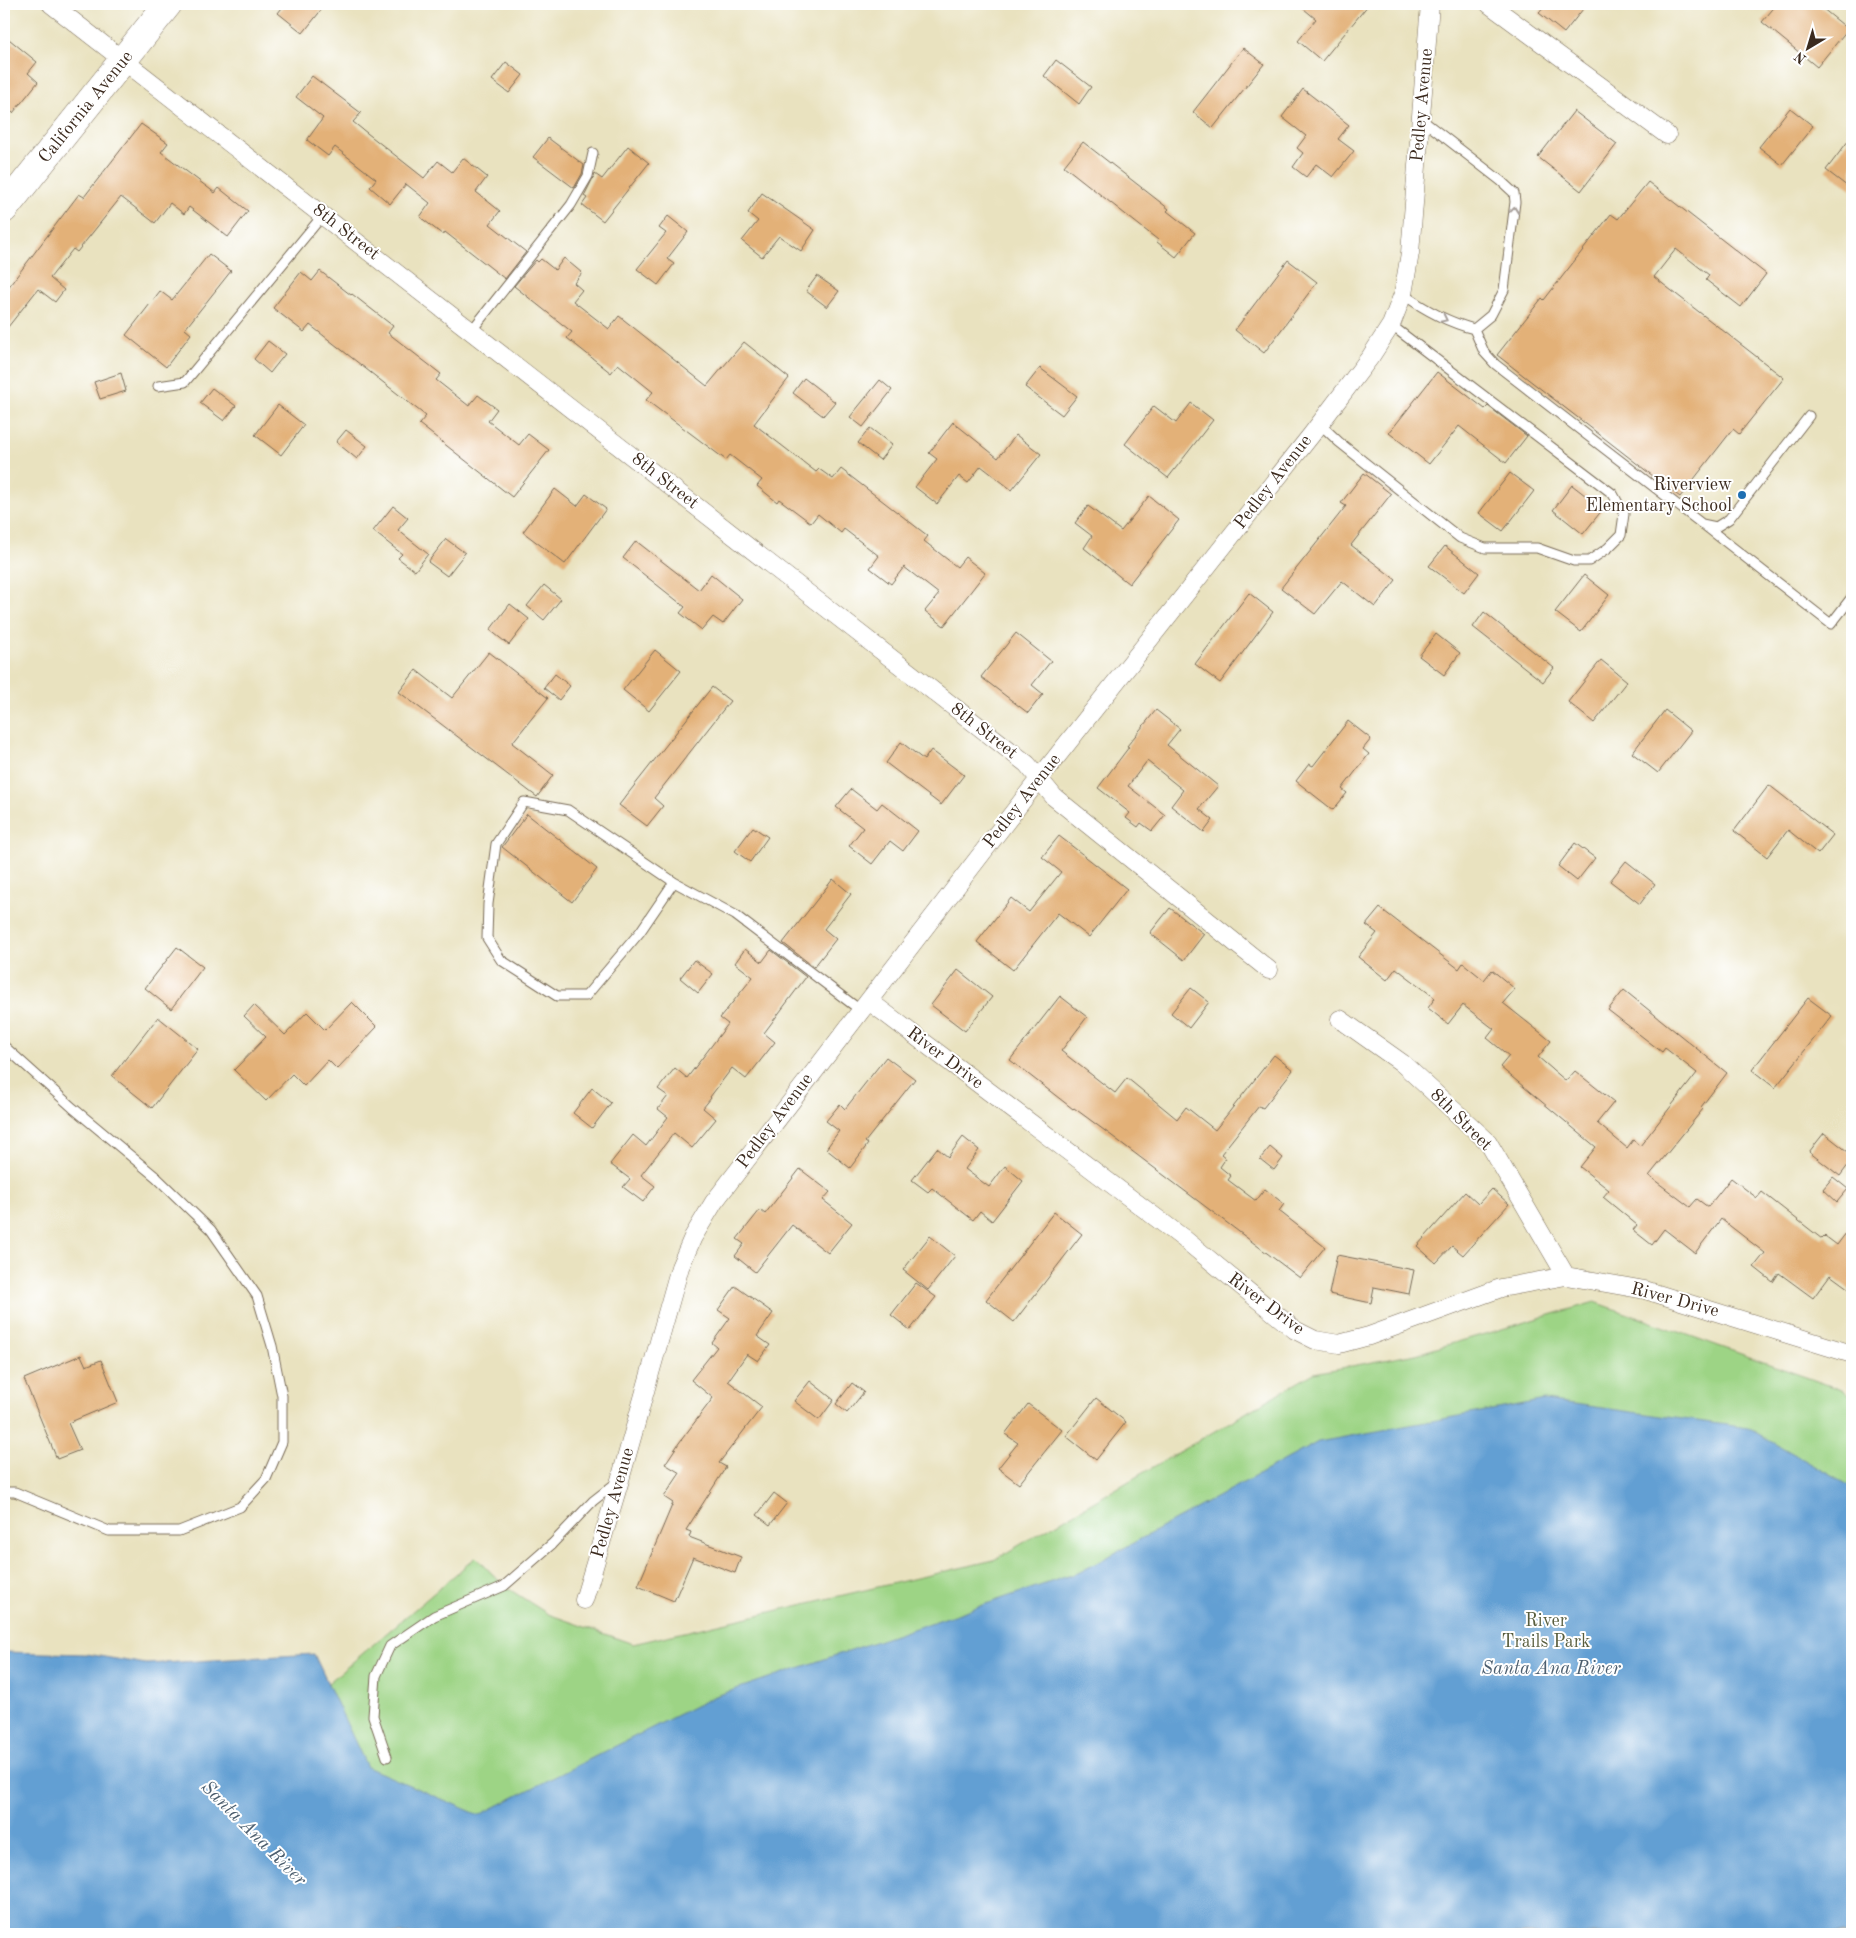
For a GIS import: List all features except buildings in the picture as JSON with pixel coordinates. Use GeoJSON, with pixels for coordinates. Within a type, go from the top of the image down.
{"type":"FeatureCollection","features":[{"type":"Feature","properties":{"kind":"main road","name":"California Avenue"},"geometry":{"type":"LineString","coordinates":[[4,209],[168,4]]}},
{"type":"Feature","properties":{"kind":"street","name":"8th Street"},"geometry":{"type":"LineString","coordinates":[[52,4],[1020,758],[1054,797],[1269,970]]}},
{"type":"Feature","properties":{"kind":"street","name":"Pedley Avenue"},"geometry":{"type":"LineString","coordinates":[[584,1600],[680,1267],[693,1237],[714,1202],[1039,779],[1372,356],[1392,325],[1403,294],[1410,253],[1430,4]]}},
{"type":"Feature","properties":{"kind":"street"},"geometry":{"type":"LineString","coordinates":[[1489,4],[1667,135]]}},
{"type":"Feature","properties":{"kind":"street","name":"River Drive"},"geometry":{"type":"LineString","coordinates":[[864,1005],[1182,1238],[1295,1330],[1315,1340],[1339,1344],[1369,1336],[1502,1288],[1566,1276],[1645,1290],[1852,1354]]}},
{"type":"Feature","properties":{"kind":"street","name":"8th Street"},"geometry":{"type":"LineString","coordinates":[[1340,1019],[1402,1063],[1488,1142],[1566,1276]]}},
{"type":"Feature","properties":{"kind":"lane"},"geometry":{"type":"LineString","coordinates":[[1420,118],[1514,193],[1516,202],[1504,290],[1491,315],[1474,329]]}},
{"type":"Feature","properties":{"kind":"lane"},"geometry":{"type":"LineString","coordinates":[[472,330],[572,204],[588,176],[593,153]]}},
{"type":"Feature","properties":{"kind":"lane"},"geometry":{"type":"LineString","coordinates":[[158,386],[185,382],[323,214]]}},
{"type":"Feature","properties":{"kind":"lane"},"geometry":{"type":"LineString","coordinates":[[1403,294],[1422,308],[1453,323],[1474,329]]}},
{"type":"Feature","properties":{"kind":"lane"},"geometry":{"type":"LineString","coordinates":[[1319,423],[1339,442],[1460,538],[1485,548],[1537,548],[1574,561],[1589,561],[1608,548],[1621,535],[1624,514],[1613,494],[1392,325]]}},
{"type":"Feature","properties":{"kind":"lane"},"geometry":{"type":"LineString","coordinates":[[1474,329],[1484,352],[1495,364],[1831,624],[1852,597]]}},
{"type":"Feature","properties":{"kind":"lane"},"geometry":{"type":"LineString","coordinates":[[1702,524],[1716,527],[1729,519],[1809,416]]}},
{"type":"Feature","properties":{"kind":"lane"},"geometry":{"type":"LineString","coordinates":[[674,882],[640,932],[586,996],[557,996],[501,960],[487,938],[488,904],[496,844],[524,802],[568,810],[674,882],[735,915],[864,1005]]}},
{"type":"Feature","properties":{"kind":"lane"},"geometry":{"type":"LineString","coordinates":[[4,1046],[73,1108],[156,1177],[211,1230],[257,1296],[272,1346],[282,1396],[282,1442],[266,1478],[240,1507],[179,1531],[109,1531],[15,1492],[4,1492]]}},
{"type":"Feature","properties":{"kind":"lane"},"geometry":{"type":"LineString","coordinates":[[387,1757],[374,1716],[376,1676],[390,1646],[434,1616],[504,1586],[552,1544],[594,1501],[620,1480]]}},
{"type":"Feature","properties":{"kind":"green space","name":"Santa Ana River"},"geometry":{"type":"Polygon","coordinates":[[[1595,1302],[1842,1390],[1852,1398],[1852,1934],[491,1934],[233,1764],[476,1557],[504,1586],[548,1614],[633,1644],[994,1560],[1314,1373],[1416,1354],[1595,1302]]]}},
{"type":"Feature","properties":{"kind":"water","name":"Santa Ana River"},"geometry":{"type":"Polygon","coordinates":[[[1545,1400],[1748,1428],[1852,1487],[1852,1934],[4,1934],[4,1652],[87,1654],[146,1664],[314,1654],[367,1767],[479,1815],[713,1697],[1080,1572],[1318,1442],[1545,1400]]]}},
{"type":"Feature","properties":{"kind":"place","name":"Riverview Elementary School"},"geometry":{"type":"Point","coordinates":[1742,495]}},
{"type":"Feature","properties":{"kind":"park label","name":"River Trails Park"},"geometry":{"type":"Point","coordinates":[1546,1631]}}]}
